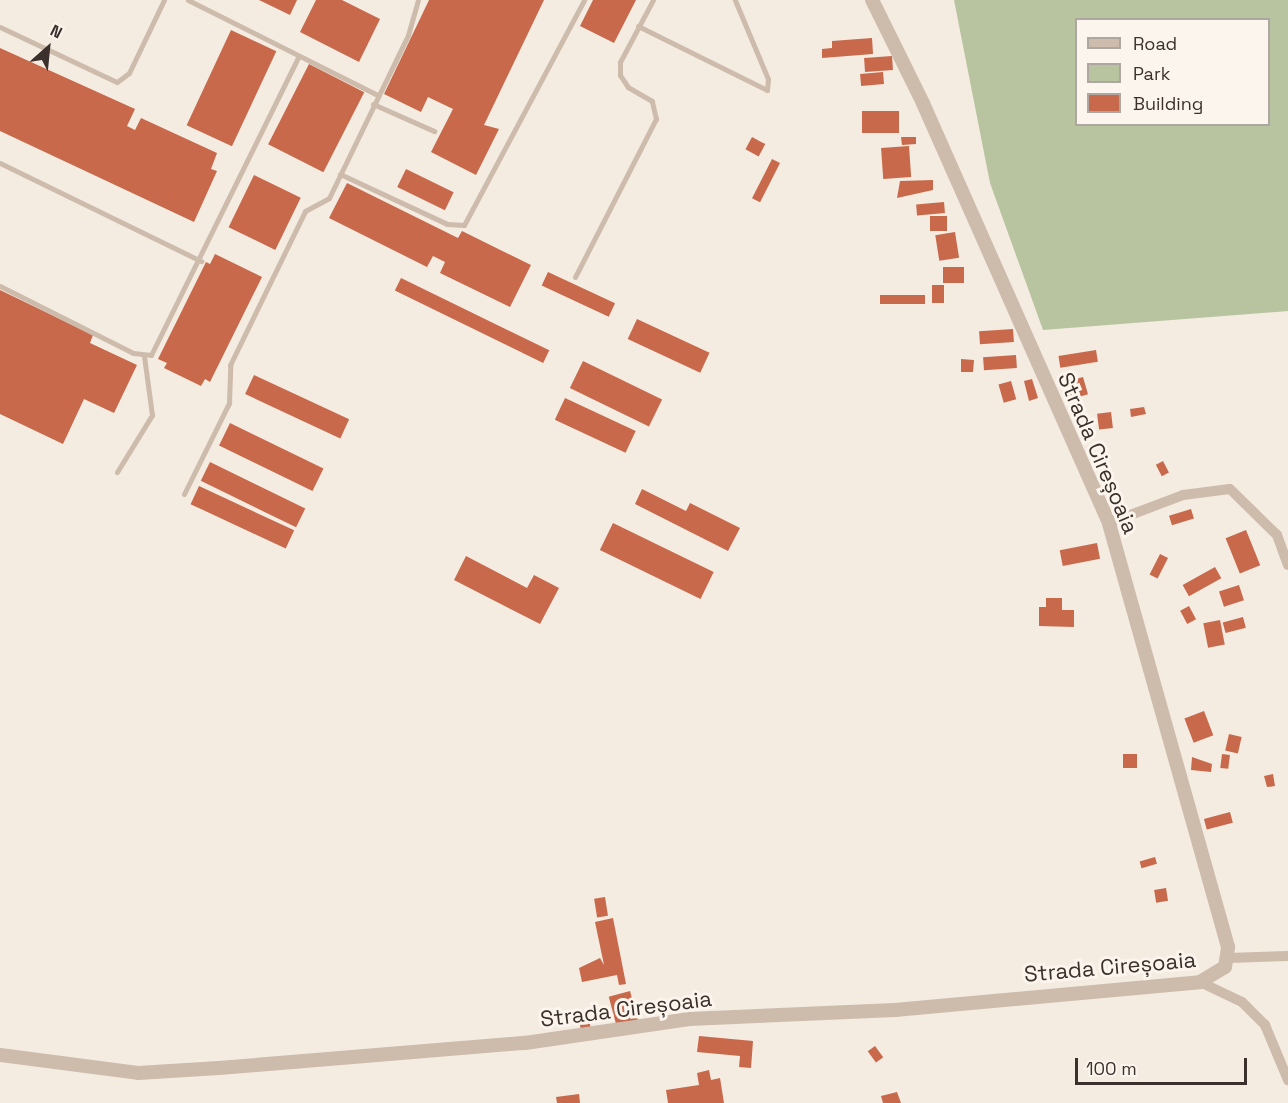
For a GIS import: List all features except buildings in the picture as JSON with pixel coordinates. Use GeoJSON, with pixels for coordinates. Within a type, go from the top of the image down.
{"type":"FeatureCollection","features":[{"type":"Feature","properties":{"kind":"street","name":"Strada Cireșoaia"},"geometry":{"type":"LineString","coordinates":[[0,1055],[138,1073],[172,1071],[525,1043],[689,1019],[895,1010],[1200,982],[1225,967],[1228,958],[1109,523],[923,103],[872,0]]}},
{"type":"Feature","properties":{"kind":"street"},"geometry":{"type":"LineString","coordinates":[[1109,523],[1183,495],[1230,489],[1277,535],[1288,565]]}},
{"type":"Feature","properties":{"kind":"street"},"geometry":{"type":"LineString","coordinates":[[1228,958],[1288,956]]}},
{"type":"Feature","properties":{"kind":"street"},"geometry":{"type":"LineString","coordinates":[[1200,982],[1242,1002],[1265,1025],[1288,1080]]}},
{"type":"Feature","properties":{"kind":"lane"},"geometry":{"type":"LineString","coordinates":[[0,27],[117,82],[129,73],[164,0]]}},
{"type":"Feature","properties":{"kind":"lane"},"geometry":{"type":"LineString","coordinates":[[188,0],[378,95]]}},
{"type":"Feature","properties":{"kind":"lane"},"geometry":{"type":"LineString","coordinates":[[184,494],[229,403],[230,365],[305,211],[323,204],[340,174],[378,95],[418,0]]}},
{"type":"Feature","properties":{"kind":"lane"},"geometry":{"type":"LineString","coordinates":[[340,174],[447,224],[464,225],[584,0]]}},
{"type":"Feature","properties":{"kind":"lane"},"geometry":{"type":"LineString","coordinates":[[575,277],[656,119],[652,101],[628,87],[620,75],[638,26],[653,0]]}},
{"type":"Feature","properties":{"kind":"lane"},"geometry":{"type":"LineString","coordinates":[[638,26],[767,90],[768,79],[735,0]]}},
{"type":"Feature","properties":{"kind":"lane"},"geometry":{"type":"LineString","coordinates":[[144,356],[158,349],[298,57]]}},
{"type":"Feature","properties":{"kind":"lane"},"geometry":{"type":"LineString","coordinates":[[373,104],[434,131]]}},
{"type":"Feature","properties":{"kind":"lane"},"geometry":{"type":"LineString","coordinates":[[0,163],[201,261]]}},
{"type":"Feature","properties":{"kind":"lane"},"geometry":{"type":"LineString","coordinates":[[0,286],[144,356]]}},
{"type":"Feature","properties":{"kind":"lane"},"geometry":{"type":"LineString","coordinates":[[117,472],[152,415],[144,356]]}},
{"type":"Feature","properties":{"kind":"green space"},"geometry":{"type":"Polygon","coordinates":[[[954,0],[1288,0],[1288,311],[1043,330],[990,183],[954,0]]]}}]}
